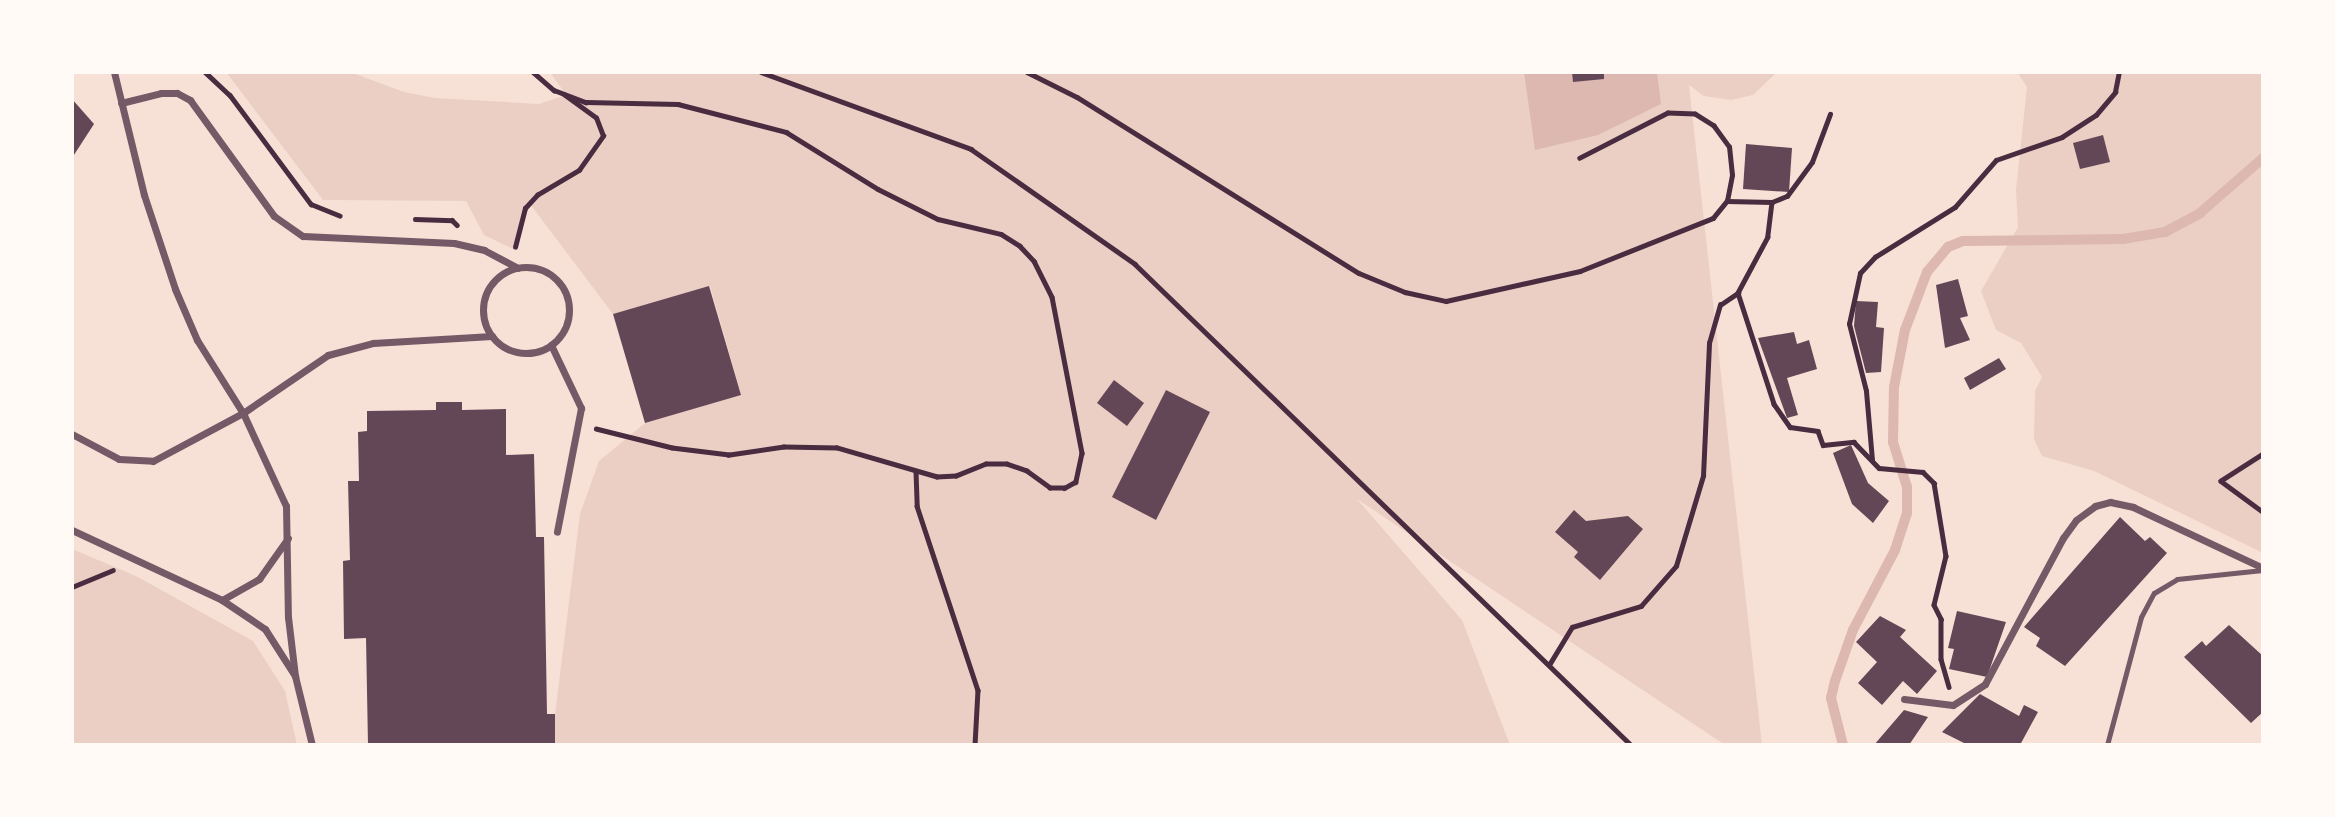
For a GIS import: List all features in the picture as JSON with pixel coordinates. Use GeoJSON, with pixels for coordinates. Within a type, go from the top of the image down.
{"type":"FeatureCollection","features":[{"type":"Feature","properties":{"kind":"street"},"geometry":{"type":"LineString","coordinates":[[114,72],[175,289],[197,340],[243,413],[282,494],[290,535],[287,601],[295,676],[312,745]]}},
{"type":"Feature","properties":{"kind":"street"},"geometry":{"type":"LineString","coordinates":[[121,103],[161,93],[177,93],[190,100],[274,216],[303,236],[454,243],[484,250],[518,268],[546,272],[566,293],[568,322],[551,345],[524,354],[510,350],[492,336],[485,320],[487,293],[505,273],[518,268]]}},
{"type":"Feature","properties":{"kind":"street"},"geometry":{"type":"LineString","coordinates":[[72,434],[107,454],[143,463],[163,457],[243,413],[306,366],[351,347],[492,336]]}},
{"type":"Feature","properties":{"kind":"street"},"geometry":{"type":"LineString","coordinates":[[551,345],[578,395],[581,424],[557,532]]}},
{"type":"Feature","properties":{"kind":"street"},"geometry":{"type":"LineString","coordinates":[[1904,699],[1959,703],[1991,676],[2063,538],[2076,520],[2095,506],[2110,502],[2133,507],[2263,569]]}},
{"type":"Feature","properties":{"kind":"street"},"geometry":{"type":"LineString","coordinates":[[72,530],[222,600],[265,629],[295,676]]}},
{"type":"Feature","properties":{"kind":"street"},"geometry":{"type":"LineString","coordinates":[[222,600],[260,579],[290,535]]}},
{"type":"Feature","properties":{"kind":"lane"},"geometry":{"type":"LineString","coordinates":[[2107,745],[2141,617],[2154,593],[2177,579],[2263,569]]}},
{"type":"Feature","properties":{"kind":"path"},"geometry":{"type":"LineString","coordinates":[[205,72],[230,94],[311,204],[344,217]]}},
{"type":"Feature","properties":{"kind":"path"},"geometry":{"type":"LineString","coordinates":[[518,268],[515,250],[525,208],[579,170],[603,136],[596,118],[533,72]]}},
{"type":"Feature","properties":{"kind":"path"},"geometry":{"type":"LineString","coordinates":[[761,72],[971,149],[1135,264],[1631,745]]}},
{"type":"Feature","properties":{"kind":"path"},"geometry":{"type":"LineString","coordinates":[[1027,72],[1077,97],[1359,273],[1446,302],[1580,271],[1713,218],[1727,201],[1732,175],[1729,147],[1714,126],[1695,114],[1668,113],[1580,158]]}},
{"type":"Feature","properties":{"kind":"path"},"geometry":{"type":"LineString","coordinates":[[1873,465],[1866,391],[1849,324],[1860,273],[1870,261],[1955,207],[1996,160],[2062,137],[2096,115],[2115,92],[2119,72]]}},
{"type":"Feature","properties":{"kind":"path"},"geometry":{"type":"LineString","coordinates":[[563,93],[605,105],[678,104],[786,132],[878,189],[937,219],[1001,234],[1034,261],[1052,297],[1083,453],[1076,482],[1065,488],[1050,488],[1027,471],[1007,464],[986,464],[956,476],[916,471],[837,448],[784,447],[729,455],[635,441],[581,424]]}},
{"type":"Feature","properties":{"kind":"path"},"geometry":{"type":"LineString","coordinates":[[1727,201],[1772,202],[1787,196],[1812,162],[1830,114]]}},
{"type":"Feature","properties":{"kind":"path"},"geometry":{"type":"LineString","coordinates":[[1549,665],[1572,627],[1642,606],[1676,566],[1703,476],[1711,376],[1709,343],[1720,305],[1738,293],[1769,237],[1772,202]]}},
{"type":"Feature","properties":{"kind":"path"},"geometry":{"type":"LineString","coordinates":[[412,219],[452,220],[484,250]]}},
{"type":"Feature","properties":{"kind":"path"},"geometry":{"type":"LineString","coordinates":[[1738,293],[1774,404],[1784,422],[1818,430],[1823,445],[1846,440],[1861,446],[1873,465],[1923,472],[1934,483],[1947,556],[1934,605],[1941,619],[1942,670],[1959,703]]}},
{"type":"Feature","properties":{"kind":"path"},"geometry":{"type":"LineString","coordinates":[[2263,454],[2221,481],[2263,512]]}},
{"type":"Feature","properties":{"kind":"path"},"geometry":{"type":"LineString","coordinates":[[916,471],[917,506],[978,690],[975,745]]}},
{"type":"Feature","properties":{"kind":"path"},"geometry":{"type":"LineString","coordinates":[[72,587],[115,568]]}},
{"type":"Feature","properties":{"kind":"shaded area"},"geometry":{"type":"Polygon","coordinates":[[[226,72],[350,72],[404,92],[435,98],[539,104],[566,95],[550,72],[1777,72],[1753,95],[1731,100],[1704,96],[1689,85],[1762,745],[1725,745],[1357,499],[1462,620],[1510,745],[555,745],[555,714],[580,514],[599,461],[645,423],[741,394],[710,286],[613,314],[530,204],[518,229],[515,250],[484,235],[466,201],[323,200],[226,72]]]}},
{"type":"Feature","properties":{"kind":"shaded area"},"geometry":{"type":"Polygon","coordinates":[[[1524,72],[1657,72],[1661,104],[1598,135],[1535,150],[1524,72]]]}},
{"type":"Feature","properties":{"kind":"shaded area"},"geometry":{"type":"Polygon","coordinates":[[[2017,72],[2263,72],[2263,553],[2094,471],[2042,456],[2034,439],[2035,391],[2042,377],[2021,343],[1996,330],[1981,291],[2018,227],[2016,190],[2027,87],[2017,72]]]}},
{"type":"Feature","properties":{"kind":"shaded area"},"geometry":{"type":"Polygon","coordinates":[[[72,549],[136,576],[253,641],[285,691],[297,745],[72,745],[72,549]]]}},
{"type":"Feature","properties":{"kind":"building"},"geometry":{"type":"Polygon","coordinates":[[[1572,72],[1604,72],[1604,79],[1573,82],[1572,72]]]}},
{"type":"Feature","properties":{"kind":"building"},"geometry":{"type":"Polygon","coordinates":[[[72,99],[94,124],[72,158],[72,99]]]}},
{"type":"Feature","properties":{"kind":"building"},"geometry":{"type":"Polygon","coordinates":[[[2103,135],[2110,162],[2080,169],[2073,143],[2103,135]]]}},
{"type":"Feature","properties":{"kind":"building"},"geometry":{"type":"Polygon","coordinates":[[[1746,144],[1792,148],[1789,192],[1743,189],[1746,144]]]}},
{"type":"Feature","properties":{"kind":"building"},"geometry":{"type":"Polygon","coordinates":[[[1958,279],[1968,316],[1960,318],[1970,340],[1945,348],[1936,285],[1958,279]]]}},
{"type":"Feature","properties":{"kind":"building"},"geometry":{"type":"Polygon","coordinates":[[[709,286],[741,395],[645,423],[613,314],[709,286]]]}},
{"type":"Feature","properties":{"kind":"building"},"geometry":{"type":"Polygon","coordinates":[[[1856,301],[1878,302],[1876,327],[1884,328],[1881,372],[1866,373],[1854,326],[1856,301]]]}},
{"type":"Feature","properties":{"kind":"building"},"geometry":{"type":"Polygon","coordinates":[[[1794,332],[1797,344],[1809,340],[1817,369],[1787,378],[1798,415],[1787,418],[1758,338],[1794,332]]]}},
{"type":"Feature","properties":{"kind":"building"},"geometry":{"type":"Polygon","coordinates":[[[1999,358],[2006,369],[1970,390],[1964,378],[1999,358]]]}},
{"type":"Feature","properties":{"kind":"building"},"geometry":{"type":"Polygon","coordinates":[[[1114,380],[1144,403],[1127,426],[1097,403],[1114,380]]]}},
{"type":"Feature","properties":{"kind":"building"},"geometry":{"type":"Polygon","coordinates":[[[1166,390],[1210,412],[1156,520],[1112,497],[1166,390]]]}},
{"type":"Feature","properties":{"kind":"building"},"geometry":{"type":"Polygon","coordinates":[[[436,402],[462,402],[462,410],[506,409],[506,455],[534,454],[536,537],[544,537],[547,714],[555,714],[555,745],[368,745],[366,638],[344,639],[343,561],[350,560],[348,481],[359,481],[358,432],[367,431],[367,411],[436,410],[436,402]]]}},
{"type":"Feature","properties":{"kind":"building"},"geometry":{"type":"Polygon","coordinates":[[[1851,445],[1868,483],[1889,501],[1873,523],[1852,504],[1833,453],[1851,445]]]}},
{"type":"Feature","properties":{"kind":"building"},"geometry":{"type":"Polygon","coordinates":[[[1574,510],[1586,521],[1628,516],[1643,529],[1600,580],[1574,557],[1578,552],[1555,532],[1574,510]]]}},
{"type":"Feature","properties":{"kind":"building"},"geometry":{"type":"Polygon","coordinates":[[[2120,517],[2145,541],[2150,537],[2167,553],[2065,666],[2036,646],[2040,638],[2024,627],[2120,517]]]}},
{"type":"Feature","properties":{"kind":"building"},"geometry":{"type":"Polygon","coordinates":[[[1957,611],[2006,622],[1987,677],[1949,669],[1954,649],[1948,648],[1957,611]]]}},
{"type":"Feature","properties":{"kind":"building"},"geometry":{"type":"Polygon","coordinates":[[[1880,616],[1906,630],[1900,637],[1937,671],[1917,694],[1903,681],[1882,705],[1858,683],[1877,662],[1856,642],[1880,616]]]}},
{"type":"Feature","properties":{"kind":"building"},"geometry":{"type":"Polygon","coordinates":[[[2229,625],[2263,656],[2263,712],[2251,723],[2184,657],[2202,641],[2206,646],[2229,625]]]}},
{"type":"Feature","properties":{"kind":"building"},"geometry":{"type":"Polygon","coordinates":[[[1980,694],[2019,716],[2024,705],[2038,712],[2020,745],[1968,745],[1942,732],[1980,694]]]}},
{"type":"Feature","properties":{"kind":"building"},"geometry":{"type":"Polygon","coordinates":[[[1904,710],[1928,717],[1909,745],[1874,745],[1904,710]]]}},
{"type":"Feature","properties":{"kind":"waterway"},"geometry":{"type":"LineString","coordinates":[[1843,745],[1831,698],[1835,681],[1853,630],[1895,550],[1907,513],[1907,487],[1893,442],[1894,387],[1905,330],[1927,272],[1948,247],[1963,241],[2123,239],[2165,232],[2200,213],[2263,158]]}}]}
